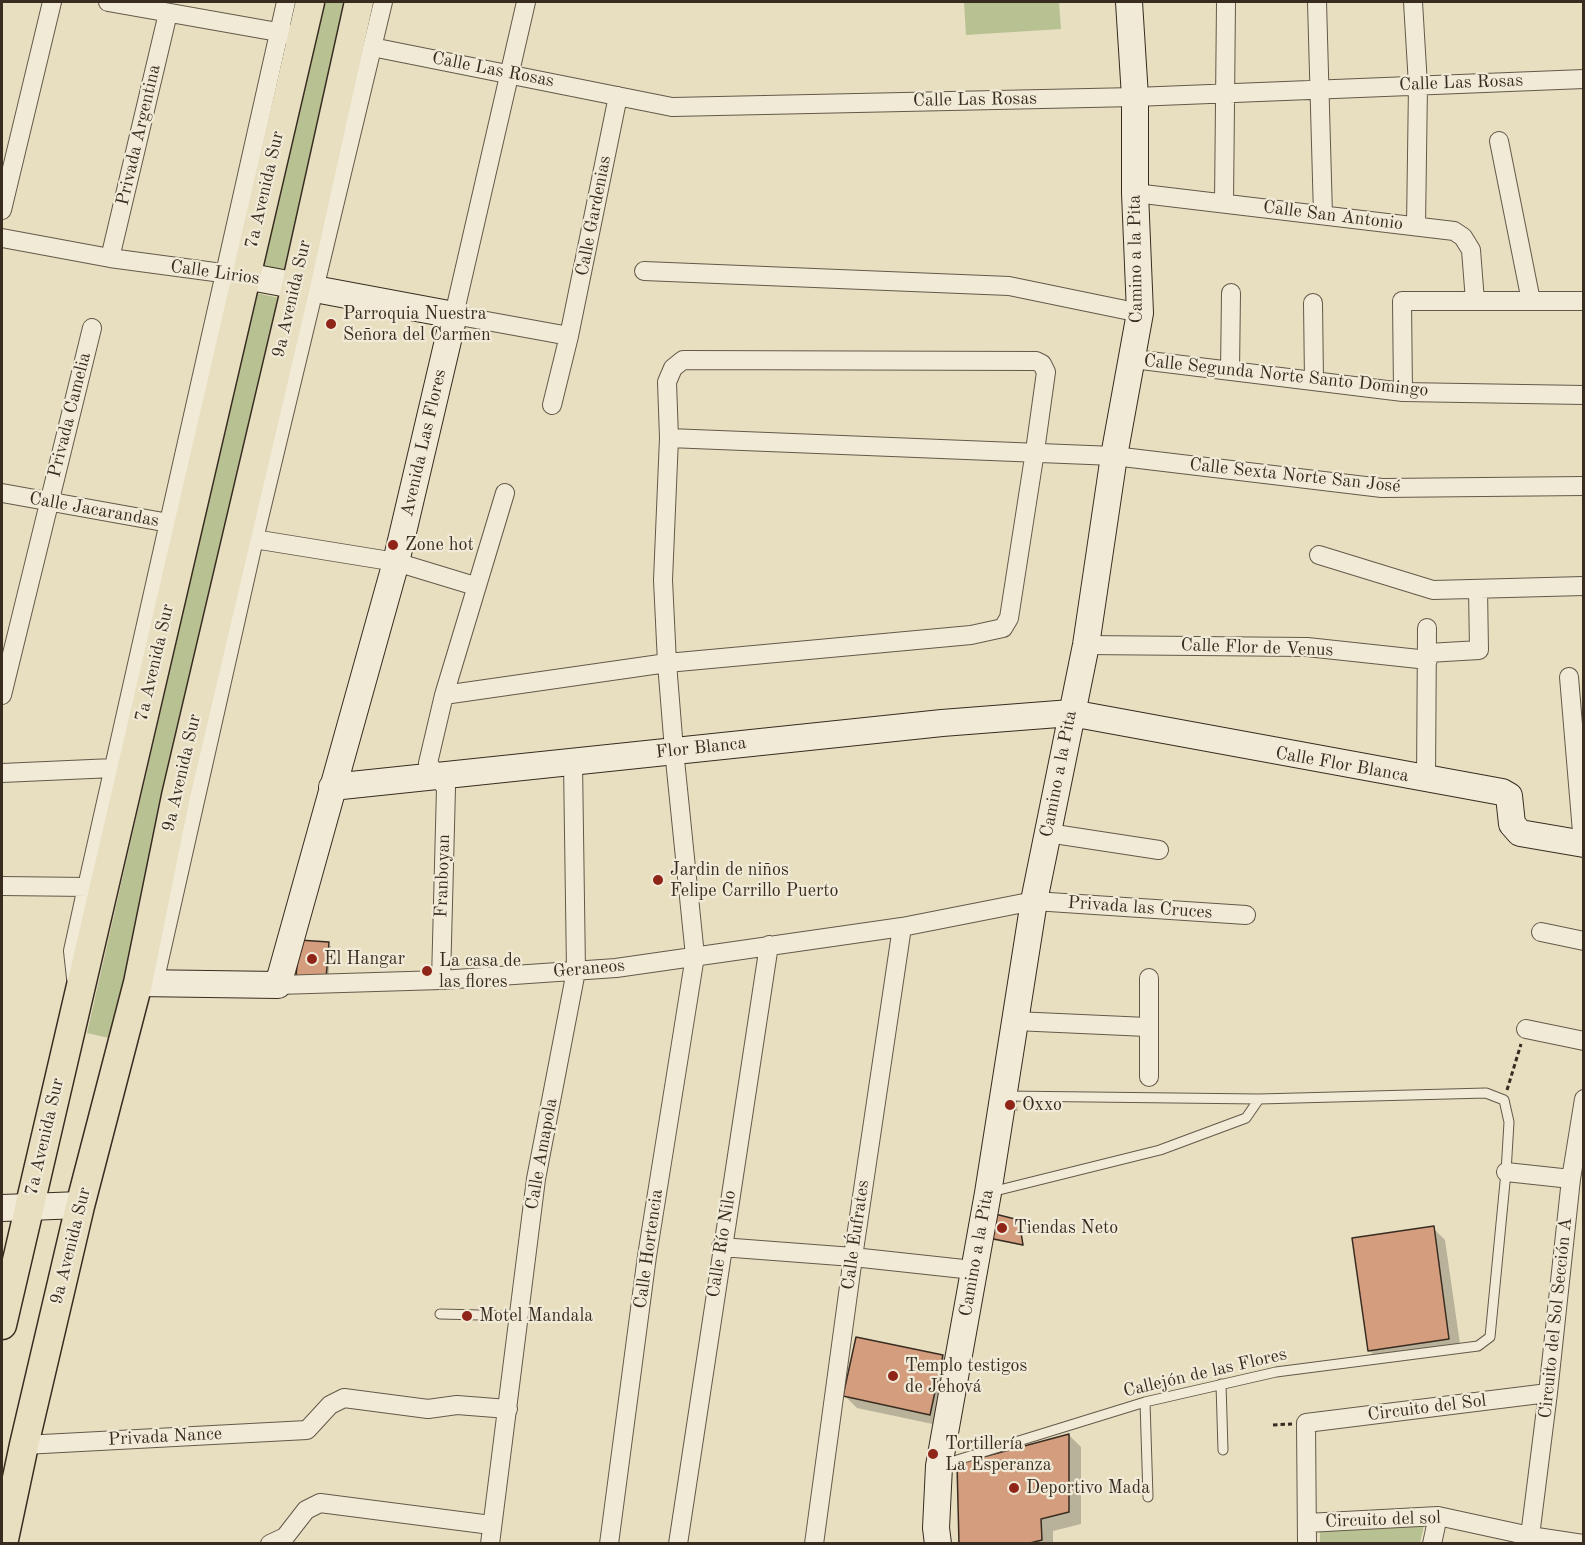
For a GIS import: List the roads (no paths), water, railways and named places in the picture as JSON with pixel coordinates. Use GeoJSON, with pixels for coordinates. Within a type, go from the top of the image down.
{"type":"FeatureCollection","features":[{"type":"Feature","properties":{"kind":"main road","name":"7a Avenida Sur"},"geometry":{"type":"LineString","coordinates":[[2,1325],[15,1208],[78,1000],[177,525],[290,34],[310,2]]}},
{"type":"Feature","properties":{"kind":"main road","name":"9a Avenida Sur"},"geometry":{"type":"LineString","coordinates":[[3,1544],[80,1205],[146,983],[176,796],[260,436],[305,288],[359,2]]}},
{"type":"Feature","properties":{"kind":"main road"},"geometry":{"type":"LineString","coordinates":[[260,436],[271,467]]}},
{"type":"Feature","properties":{"kind":"street"},"geometry":{"type":"LineString","coordinates":[[2,210],[52,2]]}},
{"type":"Feature","properties":{"kind":"street"},"geometry":{"type":"LineString","coordinates":[[108,2],[290,34],[286,2]]}},
{"type":"Feature","properties":{"kind":"street"},"geometry":{"type":"LineString","coordinates":[[146,983],[271,467],[305,288],[383,2]]}},
{"type":"Feature","properties":{"kind":"street","name":"Avenida Las Flores"},"geometry":{"type":"LineString","coordinates":[[278,985],[396,562],[526,2]]}},
{"type":"Feature","properties":{"kind":"street","name":"Camino a la Pita"},"geometry":{"type":"LineString","coordinates":[[938,1544],[939,1466],[988,1193],[1034,901],[1086,645],[1114,456],[1140,313],[1135,193],[1135,97],[1129,2]]}},
{"type":"Feature","properties":{"kind":"street"},"geometry":{"type":"LineString","coordinates":[[1224,203],[1226,2]]}},
{"type":"Feature","properties":{"kind":"street"},"geometry":{"type":"LineString","coordinates":[[1317,2],[1323,215]]}},
{"type":"Feature","properties":{"kind":"street"},"geometry":{"type":"LineString","coordinates":[[1413,2],[1418,85],[1416,226]]}},
{"type":"Feature","properties":{"kind":"street","name":"Privada Argentina"},"geometry":{"type":"LineString","coordinates":[[110,258],[168,12]]}},
{"type":"Feature","properties":{"kind":"street","name":"Calle Las Rosas"},"geometry":{"type":"LineString","coordinates":[[372,46],[672,107],[1135,97],[1584,79]]}},
{"type":"Feature","properties":{"kind":"street","name":"Calle Gardenias"},"geometry":{"type":"LineString","coordinates":[[552,405],[569,336],[618,96]]}},
{"type":"Feature","properties":{"kind":"street"},"geometry":{"type":"LineString","coordinates":[[1499,141],[1531,301]]}},
{"type":"Feature","properties":{"kind":"street","name":"Calle San Antonio"},"geometry":{"type":"LineString","coordinates":[[1135,193],[1454,231],[1463,237],[1471,250],[1475,301]]}},
{"type":"Feature","properties":{"kind":"street","name":"Calle Lirios"},"geometry":{"type":"LineString","coordinates":[[2,238],[110,258],[236,275],[569,336]]}},
{"type":"Feature","properties":{"kind":"street"},"geometry":{"type":"LineString","coordinates":[[644,271],[1009,286],[1140,313]]}},
{"type":"Feature","properties":{"kind":"street"},"geometry":{"type":"LineString","coordinates":[[1230,371],[1231,293]]}},
{"type":"Feature","properties":{"kind":"street"},"geometry":{"type":"LineString","coordinates":[[1403,392],[1402,301],[1584,301]]}},
{"type":"Feature","properties":{"kind":"street"},"geometry":{"type":"LineString","coordinates":[[1313,303],[1314,381]]}},
{"type":"Feature","properties":{"kind":"street","name":"Privada Camelia"},"geometry":{"type":"LineString","coordinates":[[2,695],[47,502],[92,328]]}},
{"type":"Feature","properties":{"kind":"street","name":"Calle Segunda Norte Santo Domingo"},"geometry":{"type":"LineString","coordinates":[[1133,359],[1403,392],[1584,395]]}},
{"type":"Feature","properties":{"kind":"street","name":"Calle Hortencia"},"geometry":{"type":"LineString","coordinates":[[609,1544],[647,1257],[695,956],[667,663],[663,580],[669,438],[667,382],[673,368],[683,360],[1036,361],[1042,364],[1046,372],[1035,451]]}},
{"type":"Feature","properties":{"kind":"street","name":"Calle Sexta Norte San José"},"geometry":{"type":"LineString","coordinates":[[669,438],[1035,451],[1114,456],[1382,488],[1584,486]]}},
{"type":"Feature","properties":{"kind":"street"},"geometry":{"type":"LineString","coordinates":[[444,695],[667,663],[971,634],[1003,628],[1009,618],[1035,451]]}},
{"type":"Feature","properties":{"kind":"street","name":"Calle Jacarandas"},"geometry":{"type":"LineString","coordinates":[[2,493],[177,525]]}},
{"type":"Feature","properties":{"kind":"street","name":"Franboyan"},"geometry":{"type":"LineString","coordinates":[[441,980],[446,788],[428,763],[444,695],[505,493]]}},
{"type":"Feature","properties":{"kind":"street"},"geometry":{"type":"LineString","coordinates":[[78,1000],[74,951],[87,887],[112,768],[177,525]]}},
{"type":"Feature","properties":{"kind":"street"},"geometry":{"type":"LineString","coordinates":[[254,539],[396,562],[476,586]]}},
{"type":"Feature","properties":{"kind":"street"},"geometry":{"type":"LineString","coordinates":[[1319,555],[1433,590],[1584,586]]}},
{"type":"Feature","properties":{"kind":"street","name":"Calle Flor de Venus"},"geometry":{"type":"LineString","coordinates":[[1086,645],[1307,647],[1428,656],[1479,650],[1478,589]]}},
{"type":"Feature","properties":{"kind":"street"},"geometry":{"type":"LineString","coordinates":[[1426,780],[1427,628]]}},
{"type":"Feature","properties":{"kind":"street"},"geometry":{"type":"LineString","coordinates":[[1569,677],[1583,844]]}},
{"type":"Feature","properties":{"kind":"street","name":"Flor Blanca"},"geometry":{"type":"LineString","coordinates":[[332,787],[942,723],[1071,713]]}},
{"type":"Feature","properties":{"kind":"street","name":"Calle Flor Blanca"},"geometry":{"type":"LineString","coordinates":[[1071,713],[1426,780],[1502,792],[1509,795],[1512,824],[1520,833],[1583,844]]}},
{"type":"Feature","properties":{"kind":"street","name":"Calle Amapola"},"geometry":{"type":"LineString","coordinates":[[490,1534],[536,1179],[576,971],[573,763]]}},
{"type":"Feature","properties":{"kind":"street"},"geometry":{"type":"LineString","coordinates":[[2,773],[112,768]]}},
{"type":"Feature","properties":{"kind":"street"},"geometry":{"type":"LineString","coordinates":[[1048,833],[1159,850]]}},
{"type":"Feature","properties":{"kind":"street"},"geometry":{"type":"LineString","coordinates":[[2,886],[87,887]]}},
{"type":"Feature","properties":{"kind":"street","name":"Geraneos"},"geometry":{"type":"LineString","coordinates":[[146,983],[278,985],[441,980],[616,968],[902,927],[1034,901]]}},
{"type":"Feature","properties":{"kind":"street","name":"Privada las Cruces"},"geometry":{"type":"LineString","coordinates":[[1034,901],[1246,915]]}},
{"type":"Feature","properties":{"kind":"street","name":"Calle Éufrates"},"geometry":{"type":"LineString","coordinates":[[814,1544],[853,1257],[902,927]]}},
{"type":"Feature","properties":{"kind":"street"},"geometry":{"type":"LineString","coordinates":[[1540,933],[1584,941]]}},
{"type":"Feature","properties":{"kind":"street","name":"Calle Río Nilo"},"geometry":{"type":"LineString","coordinates":[[678,1544],[721,1247],[769,945]]}},
{"type":"Feature","properties":{"kind":"street"},"geometry":{"type":"LineString","coordinates":[[1149,978],[1147,1027],[1149,1077]]}},
{"type":"Feature","properties":{"kind":"street"},"geometry":{"type":"LineString","coordinates":[[1015,1021],[1147,1027]]}},
{"type":"Feature","properties":{"kind":"street"},"geometry":{"type":"LineString","coordinates":[[1526,1029],[1584,1041]]}},
{"type":"Feature","properties":{"kind":"street","name":"Circuito del Sol Sección A"},"geometry":{"type":"LineString","coordinates":[[1530,1536],[1571,1179],[1584,1099]]}},
{"type":"Feature","properties":{"kind":"street"},"geometry":{"type":"LineString","coordinates":[[1506,1172],[1571,1179]]}},
{"type":"Feature","properties":{"kind":"street"},"geometry":{"type":"LineString","coordinates":[[15,1208],[80,1205]]}},
{"type":"Feature","properties":{"kind":"street"},"geometry":{"type":"LineString","coordinates":[[721,1247],[853,1257],[974,1270]]}},
{"type":"Feature","properties":{"kind":"street","name":"Circuito del Sol"},"geometry":{"type":"LineString","coordinates":[[1307,1523],[1306,1423],[1548,1393]]}},
{"type":"Feature","properties":{"kind":"street","name":"Privada Nance"},"geometry":{"type":"LineString","coordinates":[[24,1445],[307,1430],[330,1405],[344,1398],[428,1409],[457,1405],[508,1409]]}},
{"type":"Feature","properties":{"kind":"street"},"geometry":{"type":"LineString","coordinates":[[270,1544],[285,1537],[306,1510],[320,1503],[490,1534]]}},
{"type":"Feature","properties":{"kind":"street"},"geometry":{"type":"LineString","coordinates":[[1432,1544],[1438,1516]]}},
{"type":"Feature","properties":{"kind":"street","name":"Circuito del sol"},"geometry":{"type":"LineString","coordinates":[[1307,1523],[1438,1516],[1530,1536],[1583,1544]]}},
{"type":"Feature","properties":{"kind":"street"},"geometry":{"type":"LineString","coordinates":[[1307,1523],[1307,1544]]}},
{"type":"Feature","properties":{"kind":"lane"},"geometry":{"type":"LineString","coordinates":[[1003,1096],[1259,1099],[1486,1093],[1504,1100],[1509,1122],[1506,1172]]}},
{"type":"Feature","properties":{"kind":"lane"},"geometry":{"type":"LineString","coordinates":[[988,1193],[1160,1149],[1246,1118],[1259,1099]]}},
{"type":"Feature","properties":{"kind":"lane","name":"Callejón de las Flores"},"geometry":{"type":"LineString","coordinates":[[939,1466],[1145,1402],[1221,1384],[1276,1372],[1485,1343],[1490,1337],[1506,1172]]}},
{"type":"Feature","properties":{"kind":"lane"},"geometry":{"type":"LineString","coordinates":[[440,1314],[519,1316]]}},
{"type":"Feature","properties":{"kind":"lane"},"geometry":{"type":"LineString","coordinates":[[1221,1384],[1224,1450]]}},
{"type":"Feature","properties":{"kind":"lane"},"geometry":{"type":"LineString","coordinates":[[1145,1402],[1148,1497]]}},
{"type":"Feature","properties":{"kind":"place","name":"Parroquia Nuestra Señora del Carmen"},"geometry":{"type":"Point","coordinates":[331,324]}},
{"type":"Feature","properties":{"kind":"place","name":"Zone hot"},"geometry":{"type":"Point","coordinates":[393,545]}},
{"type":"Feature","properties":{"kind":"place","name":"Jardin de niños Felipe Carrillo Puerto"},"geometry":{"type":"Point","coordinates":[658,880]}},
{"type":"Feature","properties":{"kind":"place","name":"El Hangar"},"geometry":{"type":"Point","coordinates":[312,959]}},
{"type":"Feature","properties":{"kind":"place","name":"La casa de las flores"},"geometry":{"type":"Point","coordinates":[427,971]}},
{"type":"Feature","properties":{"kind":"place","name":"Oxxo"},"geometry":{"type":"Point","coordinates":[1010,1105]}},
{"type":"Feature","properties":{"kind":"place","name":"Tiendas Neto"},"geometry":{"type":"Point","coordinates":[1002,1228]}},
{"type":"Feature","properties":{"kind":"place","name":"Motel Mandala"},"geometry":{"type":"Point","coordinates":[467,1316]}},
{"type":"Feature","properties":{"kind":"place","name":"Templo testigos de Jehová"},"geometry":{"type":"Point","coordinates":[893,1376]}},
{"type":"Feature","properties":{"kind":"place","name":"Tortillería La Esperanza"},"geometry":{"type":"Point","coordinates":[933,1454]}},
{"type":"Feature","properties":{"kind":"place","name":"Deportivo Mada"},"geometry":{"type":"Point","coordinates":[1014,1488]}}]}
